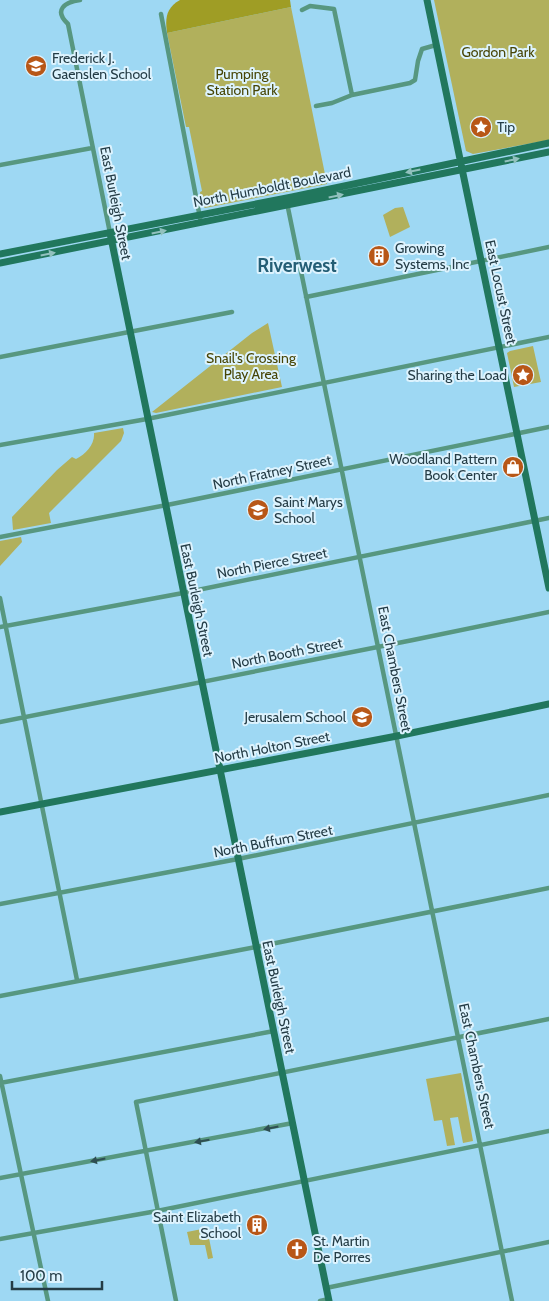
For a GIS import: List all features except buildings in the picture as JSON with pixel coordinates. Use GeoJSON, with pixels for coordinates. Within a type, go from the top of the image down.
{"type":"FeatureCollection","features":[{"type":"Feature","properties":{"kind":"main road","name":"East Locust Street"},"geometry":{"type":"LineString","coordinates":[[427,0],[549,588]]}},
{"type":"Feature","properties":{"kind":"main road","name":"North Humboldt Boulevard"},"geometry":{"type":"LineString","coordinates":[[0,254],[286,198],[460,160],[549,143]]}},
{"type":"Feature","properties":{"kind":"main road","name":"North Humboldt Boulevard"},"geometry":{"type":"LineString","coordinates":[[0,263],[549,152]]}},
{"type":"Feature","properties":{"kind":"main road","name":"East Burleigh Street"},"geometry":{"type":"LineString","coordinates":[[110,233],[329,1300]]}},
{"type":"Feature","properties":{"kind":"main road","name":"North Holton Street"},"geometry":{"type":"LineString","coordinates":[[0,812],[397,736],[549,704]]}},
{"type":"Feature","properties":{"kind":"street","name":"East Burleigh Street"},"geometry":{"type":"LineString","coordinates":[[80,0],[66,3],[62,7],[63,20],[68,24],[110,233]]}},
{"type":"Feature","properties":{"kind":"street"},"geometry":{"type":"LineString","coordinates":[[302,10],[310,6],[334,9],[352,95]]}},
{"type":"Feature","properties":{"kind":"street"},"geometry":{"type":"LineString","coordinates":[[161,14],[202,223]]}},
{"type":"Feature","properties":{"kind":"street"},"geometry":{"type":"LineString","coordinates":[[316,106],[332,103],[352,95],[410,83],[415,80],[422,49],[436,45]]}},
{"type":"Feature","properties":{"kind":"street"},"geometry":{"type":"LineString","coordinates":[[0,165],[92,148]]}},
{"type":"Feature","properties":{"kind":"street","name":"East Chambers Street"},"geometry":{"type":"LineString","coordinates":[[286,198],[512,1301]]}},
{"type":"Feature","properties":{"kind":"street"},"geometry":{"type":"LineString","coordinates":[[306,297],[549,247]]}},
{"type":"Feature","properties":{"kind":"street"},"geometry":{"type":"LineString","coordinates":[[0,356],[232,312]]}},
{"type":"Feature","properties":{"kind":"street"},"geometry":{"type":"LineString","coordinates":[[0,445],[147,419],[549,336]]}},
{"type":"Feature","properties":{"kind":"street","name":"North Fratney Street"},"geometry":{"type":"LineString","coordinates":[[0,537],[549,427]]}},
{"type":"Feature","properties":{"kind":"street","name":"North Pierce Street"},"geometry":{"type":"LineString","coordinates":[[0,627],[183,593],[549,518]]}},
{"type":"Feature","properties":{"kind":"street"},"geometry":{"type":"LineString","coordinates":[[0,598],[77,980]]}},
{"type":"Feature","properties":{"kind":"street","name":"North Booth Street"},"geometry":{"type":"LineString","coordinates":[[0,722],[549,612]]}},
{"type":"Feature","properties":{"kind":"street","name":"North Buffum Street"},"geometry":{"type":"LineString","coordinates":[[0,904],[238,860],[549,795]]}},
{"type":"Feature","properties":{"kind":"street"},"geometry":{"type":"LineString","coordinates":[[0,996],[549,888]]}},
{"type":"Feature","properties":{"kind":"street"},"geometry":{"type":"LineString","coordinates":[[176,1301],[136,1102],[549,1019]]}},
{"type":"Feature","properties":{"kind":"street"},"geometry":{"type":"LineString","coordinates":[[1,1083],[274,1030]]}},
{"type":"Feature","properties":{"kind":"street"},"geometry":{"type":"LineString","coordinates":[[0,1076],[48,1301]]}},
{"type":"Feature","properties":{"kind":"street"},"geometry":{"type":"LineString","coordinates":[[0,1178],[293,1123]]}},
{"type":"Feature","properties":{"kind":"street"},"geometry":{"type":"LineString","coordinates":[[0,1239],[157,1211],[549,1132]]}},
{"type":"Feature","properties":{"kind":"street"},"geometry":{"type":"LineString","coordinates":[[326,1288],[549,1242]]}},
{"type":"Feature","properties":{"kind":"street"},"geometry":{"type":"LineString","coordinates":[[320,1301],[329,1300]]}},
{"type":"Feature","properties":{"kind":"green space","name":"Gordon Park"},"geometry":{"type":"Polygon","coordinates":[[[434,0],[549,0],[549,140],[473,154],[466,151],[434,0]]]}},
{"type":"Feature","properties":{"kind":"green space","name":"Pumping Station Park"},"geometry":{"type":"Polygon","coordinates":[[[291,7],[327,184],[205,208],[202,205],[200,192],[202,191],[189,127],[186,127],[167,33],[291,7]]]}},
{"type":"Feature","properties":{"kind":"green space"},"geometry":{"type":"Polygon","coordinates":[[[403,207],[410,227],[390,237],[383,215],[395,208],[403,207]]]}},
{"type":"Feature","properties":{"kind":"green space","name":"Snail's Crossing Play Area"},"geometry":{"type":"Polygon","coordinates":[[[268,323],[282,387],[156,413],[152,412],[252,333],[268,323]]]}},
{"type":"Feature","properties":{"kind":"green space"},"geometry":{"type":"Polygon","coordinates":[[[533,346],[541,382],[514,387],[507,353],[533,346]]]}},
{"type":"Feature","properties":{"kind":"green space"},"geometry":{"type":"Polygon","coordinates":[[[123,428],[124,433],[121,441],[49,513],[51,523],[13,530],[12,517],[57,470],[72,457],[76,459],[86,451],[93,441],[94,433],[123,428]]]}},
{"type":"Feature","properties":{"kind":"green space"},"geometry":{"type":"Polygon","coordinates":[[[21,537],[22,542],[0,566],[0,541],[21,537]]]}},
{"type":"Feature","properties":{"kind":"green space"},"geometry":{"type":"Polygon","coordinates":[[[461,1073],[473,1141],[463,1143],[458,1117],[450,1118],[455,1145],[447,1146],[442,1120],[434,1121],[426,1079],[461,1073]]]}},
{"type":"Feature","properties":{"kind":"green space"},"geometry":{"type":"Polygon","coordinates":[[[207,1228],[213,1258],[208,1259],[205,1245],[190,1245],[187,1232],[207,1228]]]}},
{"type":"Feature","properties":{"kind":"shaded area"},"geometry":{"type":"Polygon","coordinates":[[[180,0],[290,0],[291,7],[167,33],[166,23],[169,10],[180,0]]]}},
{"type":"Feature","properties":{"kind":"place","name":"Frederick J. Gaenslen School"},"geometry":{"type":"Point","coordinates":[36,66]}},
{"type":"Feature","properties":{"kind":"place","name":"Tip"},"geometry":{"type":"Point","coordinates":[481,127]}},
{"type":"Feature","properties":{"kind":"place","name":"Growing Systems, Inc"},"geometry":{"type":"Point","coordinates":[379,256]}},
{"type":"Feature","properties":{"kind":"place","name":"Sharing the Load"},"geometry":{"type":"Point","coordinates":[523,375]}},
{"type":"Feature","properties":{"kind":"place","name":"Woodland Pattern Book Center"},"geometry":{"type":"Point","coordinates":[513,467]}},
{"type":"Feature","properties":{"kind":"place","name":"Saint Marys School"},"geometry":{"type":"Point","coordinates":[258,510]}},
{"type":"Feature","properties":{"kind":"place","name":"Jerusalem School"},"geometry":{"type":"Point","coordinates":[362,717]}},
{"type":"Feature","properties":{"kind":"place","name":"Saint Elizabeth School"},"geometry":{"type":"Point","coordinates":[257,1225]}},
{"type":"Feature","properties":{"kind":"place","name":"St. Martin De Porres"},"geometry":{"type":"Point","coordinates":[297,1249]}},
{"type":"Feature","properties":{"kind":"district","name":"Riverwest"},"geometry":{"type":"Point","coordinates":[297,265]}}]}
